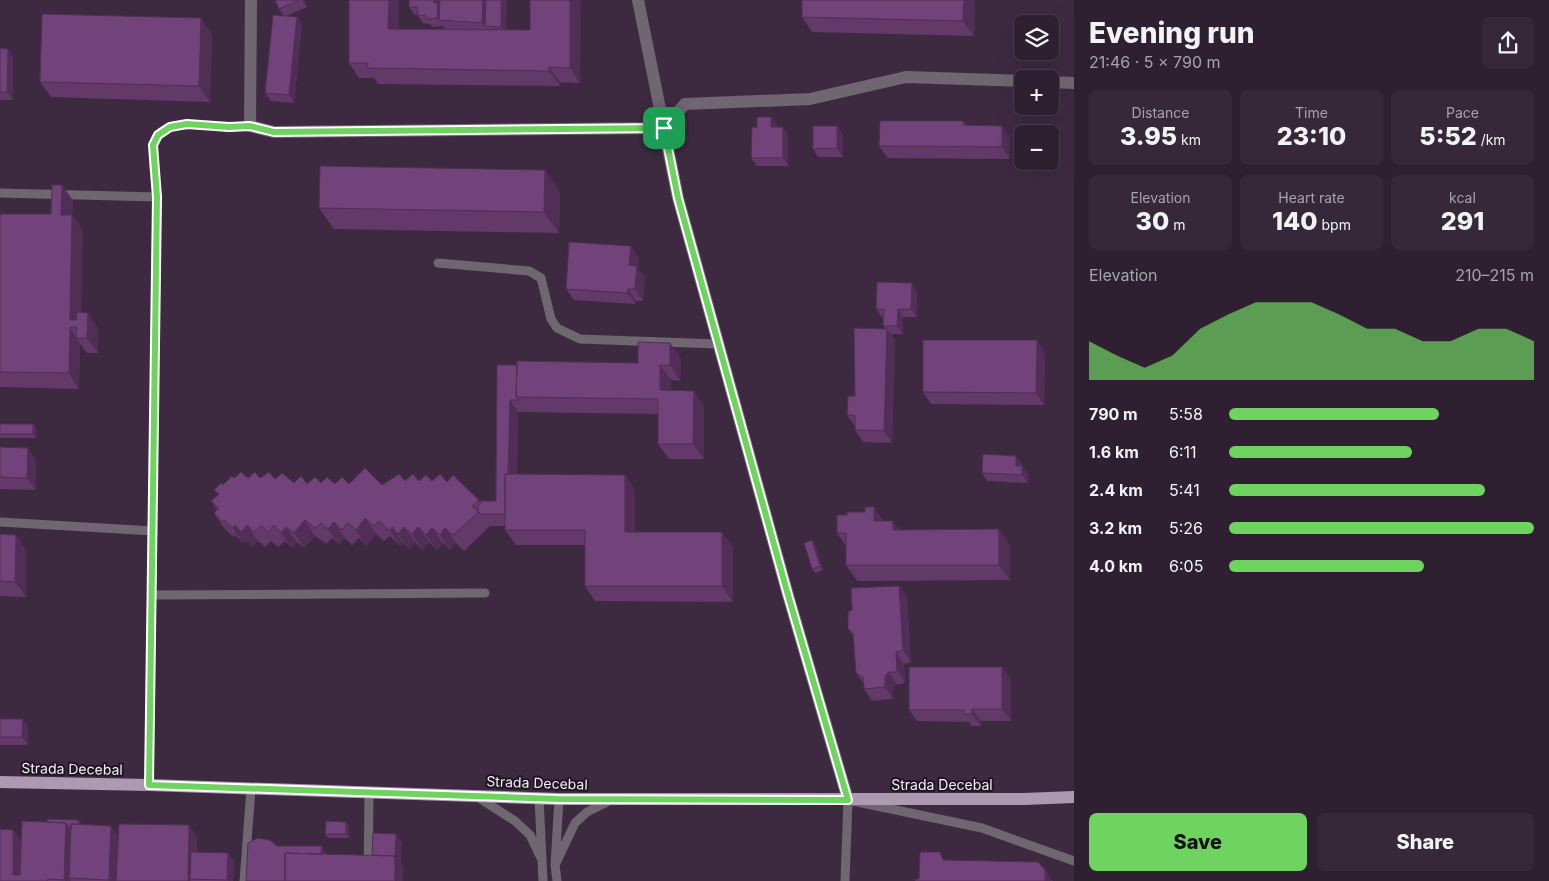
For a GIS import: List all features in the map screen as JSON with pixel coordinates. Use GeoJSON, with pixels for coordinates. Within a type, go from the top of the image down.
{"type":"FeatureCollection","features":[{"type":"Feature","properties":{"kind":"main road","name":"Strada Decebal"},"geometry":{"type":"LineString","coordinates":[[0,782],[149,785],[558,799],[848,800],[1074,797]]}},
{"type":"Feature","properties":{"kind":"street"},"geometry":{"type":"LineString","coordinates":[[251,0],[250,126],[274,132],[664,128],[685,104],[810,99],[906,77],[1014,81]]}},
{"type":"Feature","properties":{"kind":"street"},"geometry":{"type":"LineString","coordinates":[[638,0],[678,198],[790,604],[848,800]]}},
{"type":"Feature","properties":{"kind":"street"},"geometry":{"type":"LineString","coordinates":[[1059,82],[1074,83]]}},
{"type":"Feature","properties":{"kind":"lane"},"geometry":{"type":"LineString","coordinates":[[149,785],[157,197],[153,145],[158,135],[170,127],[187,124],[229,127],[250,126]]}},
{"type":"Feature","properties":{"kind":"lane"},"geometry":{"type":"LineString","coordinates":[[0,193],[157,197]]}},
{"type":"Feature","properties":{"kind":"lane"},"geometry":{"type":"LineString","coordinates":[[438,263],[529,271],[541,278],[551,319],[557,328],[580,339],[718,344]]}},
{"type":"Feature","properties":{"kind":"lane"},"geometry":{"type":"LineString","coordinates":[[0,522],[153,531]]}},
{"type":"Feature","properties":{"kind":"lane"},"geometry":{"type":"LineString","coordinates":[[152,595],[485,593]]}},
{"type":"Feature","properties":{"kind":"lane"},"geometry":{"type":"LineString","coordinates":[[244,881],[251,789]]}},
{"type":"Feature","properties":{"kind":"lane"},"geometry":{"type":"LineString","coordinates":[[368,881],[369,793]]}},
{"type":"Feature","properties":{"kind":"lane"},"geometry":{"type":"LineString","coordinates":[[476,796],[515,821],[530,835],[540,858]]}},
{"type":"Feature","properties":{"kind":"lane"},"geometry":{"type":"LineString","coordinates":[[539,798],[540,858],[543,881]]}},
{"type":"Feature","properties":{"kind":"lane"},"geometry":{"type":"LineString","coordinates":[[557,881],[555,865],[558,799]]}},
{"type":"Feature","properties":{"kind":"lane"},"geometry":{"type":"LineString","coordinates":[[555,865],[575,824],[587,812],[614,799]]}},
{"type":"Feature","properties":{"kind":"lane"},"geometry":{"type":"LineString","coordinates":[[845,881],[848,800],[982,828],[1074,861]]}},
{"type":"Feature","properties":{"kind":"building"},"geometry":{"type":"Polygon","coordinates":[[[275,0],[300,0],[279,9],[275,0]]]}},
{"type":"Feature","properties":{"kind":"building"},"geometry":{"type":"Polygon","coordinates":[[[349,0],[389,0],[388,29],[530,30],[530,0],[570,0],[570,68],[549,67],[549,71],[367,68],[368,63],[349,63],[349,0]]]}},
{"type":"Feature","properties":{"kind":"building"},"geometry":{"type":"Polygon","coordinates":[[[409,0],[434,0],[434,3],[438,3],[437,18],[427,19],[427,16],[417,15],[418,7],[409,7],[409,0]]]}},
{"type":"Feature","properties":{"kind":"building"},"geometry":{"type":"Polygon","coordinates":[[[440,0],[483,0],[482,23],[439,20],[440,0]]]}},
{"type":"Feature","properties":{"kind":"building"},"geometry":{"type":"Polygon","coordinates":[[[486,0],[501,0],[501,27],[485,26],[486,0]]]}},
{"type":"Feature","properties":{"kind":"building"},"geometry":{"type":"Polygon","coordinates":[[[802,0],[964,0],[963,21],[802,17],[802,0]]]}},
{"type":"Feature","properties":{"kind":"building"},"geometry":{"type":"Polygon","coordinates":[[[42,14],[201,18],[199,86],[40,82],[42,14]]]}},
{"type":"Feature","properties":{"kind":"building"},"geometry":{"type":"Polygon","coordinates":[[[273,15],[297,17],[289,95],[265,93],[273,15]]]}},
{"type":"Feature","properties":{"kind":"building"},"geometry":{"type":"Polygon","coordinates":[[[0,48],[8,49],[7,92],[0,92],[0,48]]]}},
{"type":"Feature","properties":{"kind":"building"},"geometry":{"type":"Polygon","coordinates":[[[757,117],[771,117],[771,127],[783,127],[783,158],[751,158],[752,127],[757,128],[757,117]]]}},
{"type":"Feature","properties":{"kind":"building"},"geometry":{"type":"Polygon","coordinates":[[[880,121],[963,121],[963,125],[1002,126],[1002,147],[879,146],[880,121]]]}},
{"type":"Feature","properties":{"kind":"building"},"geometry":{"type":"Polygon","coordinates":[[[813,126],[837,126],[837,148],[813,149],[813,126]]]}},
{"type":"Feature","properties":{"kind":"building"},"geometry":{"type":"Polygon","coordinates":[[[320,166],[545,170],[544,212],[319,208],[320,166]]]}},
{"type":"Feature","properties":{"kind":"building"},"geometry":{"type":"Polygon","coordinates":[[[52,185],[62,185],[61,215],[72,215],[70,320],[76,320],[77,312],[88,313],[87,338],[76,338],[77,327],[70,327],[69,373],[0,372],[0,214],[51,214],[52,185]]]}},
{"type":"Feature","properties":{"kind":"building"},"geometry":{"type":"Polygon","coordinates":[[[569,242],[631,246],[629,265],[637,266],[635,289],[628,289],[627,293],[566,289],[569,242]]]}},
{"type":"Feature","properties":{"kind":"building"},"geometry":{"type":"Polygon","coordinates":[[[877,282],[912,283],[911,309],[898,309],[897,326],[883,326],[884,309],[876,309],[877,282]]]}},
{"type":"Feature","properties":{"kind":"building"},"geometry":{"type":"Polygon","coordinates":[[[854,328],[887,329],[884,431],[855,430],[855,415],[847,415],[848,396],[855,396],[854,328]]]}},
{"type":"Feature","properties":{"kind":"building"},"geometry":{"type":"Polygon","coordinates":[[[923,340],[1037,340],[1036,393],[923,392],[923,340]]]}},
{"type":"Feature","properties":{"kind":"building"},"geometry":{"type":"Polygon","coordinates":[[[638,342],[670,343],[670,365],[660,365],[660,390],[694,391],[693,444],[658,444],[658,399],[516,397],[517,361],[638,363],[638,342]]]}},
{"type":"Feature","properties":{"kind":"building"},"geometry":{"type":"Polygon","coordinates":[[[497,365],[517,365],[516,397],[519,400],[510,400],[508,474],[505,474],[505,514],[480,514],[478,506],[481,503],[479,501],[496,501],[497,365]]]}},
{"type":"Feature","properties":{"kind":"building"},"geometry":{"type":"Polygon","coordinates":[[[0,424],[33,424],[33,434],[0,434],[0,424]]]}},
{"type":"Feature","properties":{"kind":"building"},"geometry":{"type":"Polygon","coordinates":[[[0,447],[28,448],[27,478],[0,477],[0,447]]]}},
{"type":"Feature","properties":{"kind":"building"},"geometry":{"type":"Polygon","coordinates":[[[983,454],[1016,456],[1016,466],[1022,466],[1022,475],[982,473],[983,454]]]}},
{"type":"Feature","properties":{"kind":"building"},"geometry":{"type":"Polygon","coordinates":[[[365,468],[382,485],[399,474],[405,481],[413,474],[419,481],[426,475],[432,481],[440,474],[447,482],[453,475],[479,500],[472,506],[479,512],[453,535],[445,528],[440,535],[432,528],[426,535],[418,527],[412,534],[404,527],[398,534],[392,527],[390,531],[379,521],[374,526],[365,518],[356,530],[348,523],[342,530],[334,522],[328,529],[321,523],[315,528],[305,520],[294,533],[286,527],[281,533],[274,525],[268,532],[261,525],[254,532],[247,525],[241,532],[235,525],[233,528],[224,520],[222,522],[214,513],[219,508],[211,501],[219,494],[214,490],[221,483],[223,485],[232,476],[234,478],[241,472],[248,478],[255,472],[260,478],[269,472],[275,479],[282,473],[294,483],[301,476],[307,484],[315,477],[321,483],[327,477],[335,484],[342,477],[349,484],[365,468]]]}},
{"type":"Feature","properties":{"kind":"building"},"geometry":{"type":"Polygon","coordinates":[[[505,474],[625,475],[625,532],[722,532],[722,586],[585,586],[585,530],[505,530],[505,474]]]}},
{"type":"Feature","properties":{"kind":"building"},"geometry":{"type":"Polygon","coordinates":[[[865,507],[874,507],[874,521],[893,521],[893,530],[999,529],[999,565],[846,565],[846,533],[837,533],[837,515],[847,515],[847,512],[865,512],[865,507]]]}},
{"type":"Feature","properties":{"kind":"building"},"geometry":{"type":"Polygon","coordinates":[[[0,534],[16,535],[15,582],[0,581],[0,534]]]}},
{"type":"Feature","properties":{"kind":"building"},"geometry":{"type":"Polygon","coordinates":[[[812,540],[820,566],[812,569],[804,543],[812,540]]]}},
{"type":"Feature","properties":{"kind":"building"},"geometry":{"type":"Polygon","coordinates":[[[899,586],[903,650],[896,652],[897,670],[889,672],[885,676],[885,687],[864,689],[863,677],[856,673],[853,633],[848,629],[848,612],[852,610],[851,588],[899,586]]]}},
{"type":"Feature","properties":{"kind":"building"},"geometry":{"type":"Polygon","coordinates":[[[909,667],[1002,667],[1002,709],[972,709],[972,714],[964,714],[964,710],[909,710],[909,667]]]}},
{"type":"Feature","properties":{"kind":"building"},"geometry":{"type":"Polygon","coordinates":[[[0,719],[23,719],[22,737],[0,737],[0,719]]]}},
{"type":"Feature","properties":{"kind":"building"},"geometry":{"type":"Polygon","coordinates":[[[47,819],[78,820],[78,824],[71,824],[71,829],[66,823],[47,822],[47,819]]]}},
{"type":"Feature","properties":{"kind":"building"},"geometry":{"type":"Polygon","coordinates":[[[22,821],[66,823],[64,880],[0,881],[0,829],[13,830],[13,875],[20,875],[22,821]]]}},
{"type":"Feature","properties":{"kind":"building"},"geometry":{"type":"Polygon","coordinates":[[[326,821],[346,822],[346,834],[325,834],[326,821]]]}},
{"type":"Feature","properties":{"kind":"building"},"geometry":{"type":"Polygon","coordinates":[[[71,824],[111,826],[109,880],[69,878],[71,824]]]}},
{"type":"Feature","properties":{"kind":"building"},"geometry":{"type":"Polygon","coordinates":[[[119,824],[189,825],[188,881],[116,881],[119,824]]]}},
{"type":"Feature","properties":{"kind":"building"},"geometry":{"type":"Polygon","coordinates":[[[373,833],[396,834],[395,860],[395,856],[372,855],[373,833]]]}},
{"type":"Feature","properties":{"kind":"building"},"geometry":{"type":"Polygon","coordinates":[[[258,838],[270,840],[277,846],[322,846],[321,854],[285,853],[285,881],[246,881],[248,843],[258,838]]]}},
{"type":"Feature","properties":{"kind":"building"},"geometry":{"type":"Polygon","coordinates":[[[191,852],[228,853],[227,880],[190,879],[191,852]]]}},
{"type":"Feature","properties":{"kind":"building"},"geometry":{"type":"Polygon","coordinates":[[[920,852],[940,852],[943,860],[1038,862],[1045,870],[1045,881],[915,881],[919,879],[920,852]]]}},
{"type":"Feature","properties":{"kind":"building"},"geometry":{"type":"Polygon","coordinates":[[[285,853],[395,856],[395,881],[285,881],[285,853]]]}},
{"type":"Feature","properties":{"kind":"route"},"geometry":{"type":"LineString","coordinates":[[187,124],[229,127],[250,126],[274,132],[664,128],[678,198],[788,595],[848,800],[558,799],[149,785],[157,197],[153,145],[158,135],[170,127],[187,124]]}}]}
